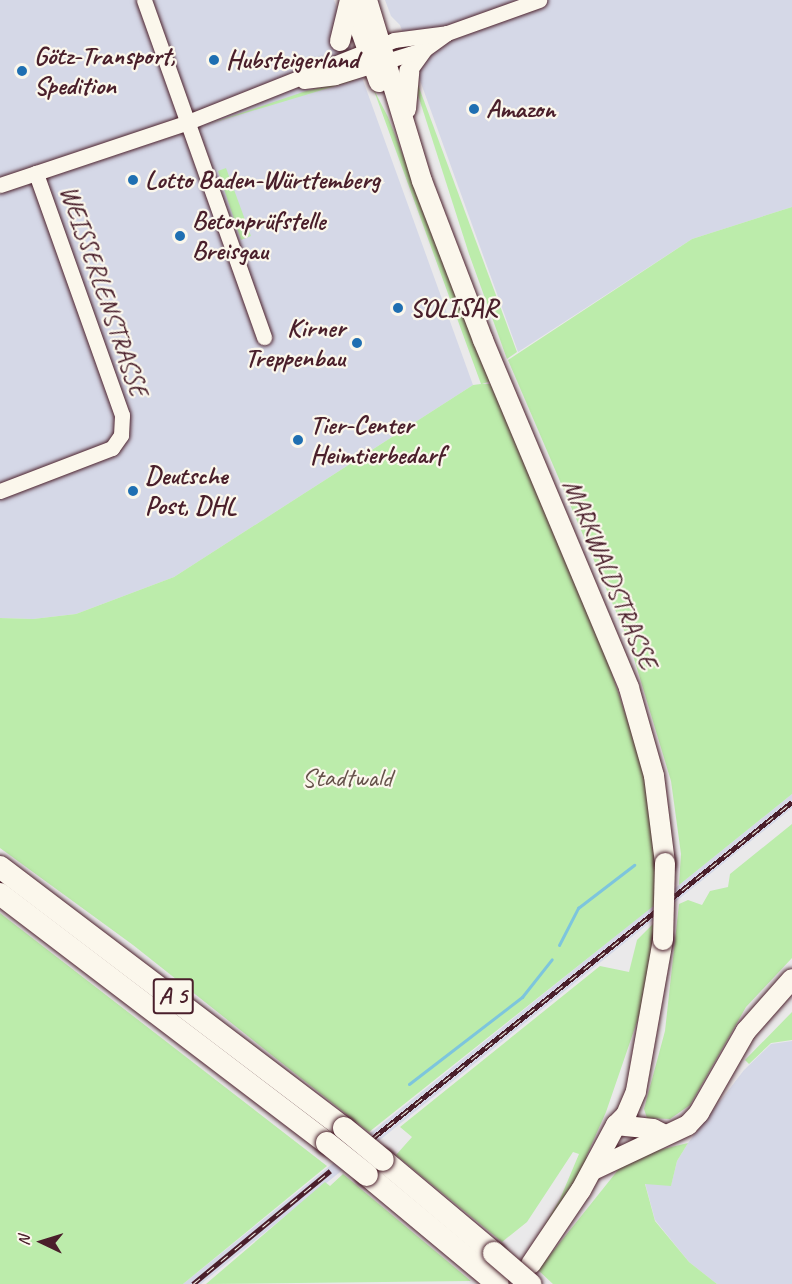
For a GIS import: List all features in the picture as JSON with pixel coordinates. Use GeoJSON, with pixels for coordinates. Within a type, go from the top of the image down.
{"type":"FeatureCollection","features":[{"type":"Feature","properties":{"kind":"highway","name":"A 5"},"geometry":{"type":"LineString","coordinates":[[0,867],[335,1135],[491,1269],[530,1274]]}},
{"type":"Feature","properties":{"kind":"highway","name":"A 5"},"geometry":{"type":"LineString","coordinates":[[0,894],[335,1135]]}},
{"type":"Feature","properties":{"kind":"main road"},"geometry":{"type":"LineString","coordinates":[[340,41],[350,0]]}},
{"type":"Feature","properties":{"kind":"main road","name":"MARKWALDSTRASSE"},"geometry":{"type":"LineString","coordinates":[[350,0],[377,54]]}},
{"type":"Feature","properties":{"kind":"main road","name":"MARKWALDSTRASSE"},"geometry":{"type":"LineString","coordinates":[[367,0],[377,54],[394,115],[403,124],[483,340],[629,688],[654,776],[665,863],[663,940],[636,1091],[626,1115],[616,1125],[593,1170],[530,1274]]}},
{"type":"Feature","properties":{"kind":"main road"},"geometry":{"type":"LineString","coordinates":[[403,124],[409,70]]}},
{"type":"Feature","properties":{"kind":"main road"},"geometry":{"type":"LineString","coordinates":[[593,1170],[688,1125],[699,1113],[741,1038],[792,979]]}},
{"type":"Feature","properties":{"kind":"main road"},"geometry":{"type":"LineString","coordinates":[[616,1125],[653,1129],[665,1135]]}},
{"type":"Feature","properties":{"kind":"main road"},"geometry":{"type":"LineString","coordinates":[[616,1125],[626,1139],[644,1144]]}},
{"type":"Feature","properties":{"kind":"street"},"geometry":{"type":"LineString","coordinates":[[144,0],[264,337]]}},
{"type":"Feature","properties":{"kind":"street"},"geometry":{"type":"LineString","coordinates":[[377,54],[415,35],[447,33],[539,0]]}},
{"type":"Feature","properties":{"kind":"street"},"geometry":{"type":"LineString","coordinates":[[409,70],[426,49],[447,33]]}},
{"type":"Feature","properties":{"kind":"street"},"geometry":{"type":"LineString","coordinates":[[324,66],[340,41]]}},
{"type":"Feature","properties":{"kind":"street"},"geometry":{"type":"LineString","coordinates":[[377,54],[426,49]]}},
{"type":"Feature","properties":{"kind":"street","name":"WEISSERLENSTRASSE"},"geometry":{"type":"LineString","coordinates":[[292,83],[335,77],[377,54]]}},
{"type":"Feature","properties":{"kind":"street","name":"WEISSERLENSTRASSE"},"geometry":{"type":"LineString","coordinates":[[0,185],[188,122],[292,83],[324,66],[377,54]]}},
{"type":"Feature","properties":{"kind":"street","name":"WEISSERLENSTRASSE"},"geometry":{"type":"LineString","coordinates":[[0,491],[112,448],[121,435],[122,415],[36,173]]}},
{"type":"Feature","properties":{"kind":"shaded area"},"geometry":{"type":"Polygon","coordinates":[[[0,0],[334,0],[473,385],[174,577],[76,614],[33,619],[0,618],[0,0]]]}},
{"type":"Feature","properties":{"kind":"shaded area"},"geometry":{"type":"Polygon","coordinates":[[[385,0],[792,0],[792,207],[692,239],[518,352],[400,25],[391,16],[385,0]]]}},
{"type":"Feature","properties":{"kind":"shaded area"},"geometry":{"type":"Polygon","coordinates":[[[792,794],[792,808],[201,1284],[183,1284],[792,794]]]}},
{"type":"Feature","properties":{"kind":"shaded area"},"geometry":{"type":"Polygon","coordinates":[[[792,1041],[792,1284],[717,1284],[689,1262],[655,1220],[645,1183],[671,1185],[677,1161],[688,1143],[744,1070],[771,1044],[792,1041]]]}},
{"type":"Feature","properties":{"kind":"green space"},"geometry":{"type":"Polygon","coordinates":[[[357,79],[352,81],[209,124],[306,91],[357,79]]]}},
{"type":"Feature","properties":{"kind":"green space"},"geometry":{"type":"Polygon","coordinates":[[[417,82],[517,352],[507,359],[469,254],[418,95],[417,82]]]}},
{"type":"Feature","properties":{"kind":"green space","name":"Stadtwald"},"geometry":{"type":"Polygon","coordinates":[[[373,88],[388,117],[491,381],[482,384],[491,384],[605,653],[643,767],[656,861],[656,904],[369,1132],[133,945],[0,848],[0,618],[33,619],[76,614],[174,577],[473,385],[481,384],[373,88]]]}},
{"type":"Feature","properties":{"kind":"green space"},"geometry":{"type":"Polygon","coordinates":[[[226,168],[251,236],[241,240],[218,171],[226,168]]]}},
{"type":"Feature","properties":{"kind":"green space"},"geometry":{"type":"Polygon","coordinates":[[[792,207],[792,794],[679,885],[681,854],[671,781],[629,642],[508,360],[692,239],[792,207]]]}},
{"type":"Feature","properties":{"kind":"green space"},"geometry":{"type":"Polygon","coordinates":[[[792,824],[792,958],[746,1007],[690,1105],[670,1119],[647,1118],[644,1109],[665,1031],[679,904],[688,900],[702,905],[710,891],[728,887],[730,874],[792,824]]]}},
{"type":"Feature","properties":{"kind":"green space"},"geometry":{"type":"Polygon","coordinates":[[[0,913],[327,1166],[183,1284],[0,1284],[0,913]]]}},
{"type":"Feature","properties":{"kind":"green space"},"geometry":{"type":"Polygon","coordinates":[[[653,924],[653,944],[640,1013],[606,1112],[586,1157],[589,1159],[577,1185],[533,1245],[560,1199],[579,1154],[573,1152],[527,1222],[502,1242],[396,1155],[412,1137],[400,1127],[600,966],[629,972],[637,940],[653,924]]]}},
{"type":"Feature","properties":{"kind":"green space"},"geometry":{"type":"Polygon","coordinates":[[[792,1012],[792,1040],[771,1043],[749,1064],[745,1060],[792,1012]]]}},
{"type":"Feature","properties":{"kind":"green space"},"geometry":{"type":"Polygon","coordinates":[[[688,1143],[677,1161],[671,1186],[645,1184],[655,1221],[689,1262],[717,1284],[553,1284],[538,1270],[622,1165],[638,1155],[688,1143]]]}},
{"type":"Feature","properties":{"kind":"green space"},"geometry":{"type":"Polygon","coordinates":[[[343,1174],[471,1281],[206,1284],[325,1182],[330,1186],[343,1174]]]}},
{"type":"Feature","properties":{"kind":"waterway"},"geometry":{"type":"LineString","coordinates":[[559,945],[578,908],[634,865]]}},
{"type":"Feature","properties":{"kind":"waterway"},"geometry":{"type":"LineString","coordinates":[[409,1084],[522,997],[552,959]]}},
{"type":"Feature","properties":{"kind":"railway"},"geometry":{"type":"LineString","coordinates":[[373,1138],[792,802]]}},
{"type":"Feature","properties":{"kind":"railway"},"geometry":{"type":"LineString","coordinates":[[193,1284],[330,1171]]}},
{"type":"Feature","properties":{"kind":"place","name":"Hubsteigerland"},"geometry":{"type":"Point","coordinates":[214,60]}},
{"type":"Feature","properties":{"kind":"place","name":"Götz-Transport, Spedition"},"geometry":{"type":"Point","coordinates":[22,71]}},
{"type":"Feature","properties":{"kind":"place","name":"Amazon"},"geometry":{"type":"Point","coordinates":[474,109]}},
{"type":"Feature","properties":{"kind":"place","name":"Lotto Baden-Württemberg"},"geometry":{"type":"Point","coordinates":[133,180]}},
{"type":"Feature","properties":{"kind":"place","name":"Betonprüfstelle Breisgau"},"geometry":{"type":"Point","coordinates":[180,236]}},
{"type":"Feature","properties":{"kind":"place","name":"SOLISAR"},"geometry":{"type":"Point","coordinates":[398,308]}},
{"type":"Feature","properties":{"kind":"place","name":"Kirner Treppenbau"},"geometry":{"type":"Point","coordinates":[357,343]}},
{"type":"Feature","properties":{"kind":"place","name":"Tier-Center Heimtierbedarf"},"geometry":{"type":"Point","coordinates":[298,440]}},
{"type":"Feature","properties":{"kind":"place","name":"Deutsche Post, DHL"},"geometry":{"type":"Point","coordinates":[133,491]}}]}
